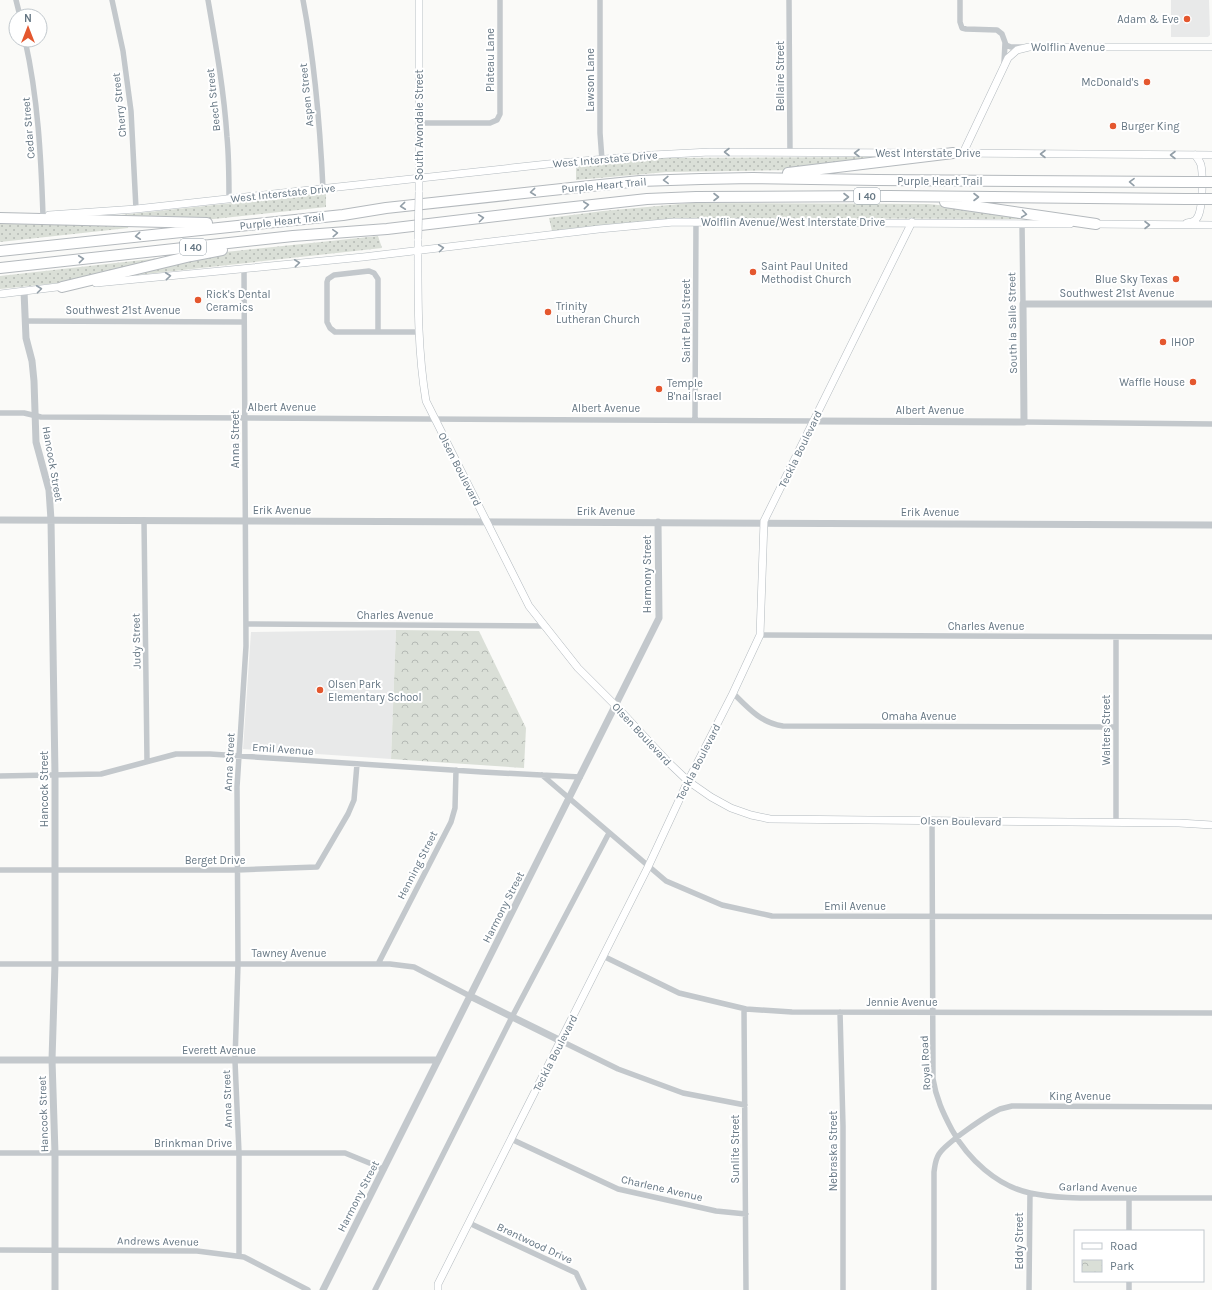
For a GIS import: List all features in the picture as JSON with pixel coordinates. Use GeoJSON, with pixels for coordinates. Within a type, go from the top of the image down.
{"type":"FeatureCollection","features":[{"type":"Feature","properties":{"kind":"highway"},"geometry":{"type":"LineString","coordinates":[[753,178],[958,153]]}},
{"type":"Feature","properties":{"kind":"highway","name":"Purple Heart Trail"},"geometry":{"type":"LineString","coordinates":[[0,251],[640,181],[753,178],[1212,182]]}},
{"type":"Feature","properties":{"kind":"highway"},"geometry":{"type":"LineString","coordinates":[[888,196],[954,203],[1096,224]]}},
{"type":"Feature","properties":{"kind":"highway","name":"Purple Heart Trail"},"geometry":{"type":"LineString","coordinates":[[0,268],[293,236],[387,229],[647,199],[696,197],[888,196],[1212,199]]}},
{"type":"Feature","properties":{"kind":"highway"},"geometry":{"type":"LineString","coordinates":[[0,218],[257,224]]}},
{"type":"Feature","properties":{"kind":"highway"},"geometry":{"type":"LineString","coordinates":[[62,287],[203,253],[293,236]]}},
{"type":"Feature","properties":{"kind":"main road","name":"South Avondale Street"},"geometry":{"type":"LineString","coordinates":[[418,250],[419,0]]}},
{"type":"Feature","properties":{"kind":"main road","name":"Wolflin Avenue"},"geometry":{"type":"LineString","coordinates":[[958,153],[1012,54],[1022,48],[1212,47]]}},
{"type":"Feature","properties":{"kind":"main road","name":"West Interstate Drive"},"geometry":{"type":"LineString","coordinates":[[0,218],[136,209],[548,164],[652,155],[710,152],[1212,155]]}},
{"type":"Feature","properties":{"kind":"main road"},"geometry":{"type":"LineString","coordinates":[[1181,225],[1197,219],[1201,207],[1202,168],[1200,161],[1195,155]]}},
{"type":"Feature","properties":{"kind":"main road","name":"Wolflin Avenue/West Interstate Drive"},"geometry":{"type":"LineString","coordinates":[[418,250],[674,222],[912,222]]}},
{"type":"Feature","properties":{"kind":"main road"},"geometry":{"type":"LineString","coordinates":[[912,222],[1212,225]]}},
{"type":"Feature","properties":{"kind":"main road","name":"Teckla Boulevard"},"geometry":{"type":"LineString","coordinates":[[438,1290],[438,1284],[648,867],[688,781],[733,693],[760,635],[764,522],[912,222]]}},
{"type":"Feature","properties":{"kind":"main road"},"geometry":{"type":"LineString","coordinates":[[0,294],[418,250]]}},
{"type":"Feature","properties":{"kind":"main road","name":"Olsen Boulevard"},"geometry":{"type":"LineString","coordinates":[[418,250],[418,332],[421,369],[426,401],[529,606],[578,668],[616,705],[667,761],[688,781],[710,797],[730,808],[770,819],[1179,823],[1212,826]]}},
{"type":"Feature","properties":{"kind":"street","name":"Cherry Street"},"geometry":{"type":"LineString","coordinates":[[112,0],[123,51],[131,111],[136,209]]}},
{"type":"Feature","properties":{"kind":"street","name":"Beech Street"},"geometry":{"type":"LineString","coordinates":[[208,0],[218,54],[223,94],[227,140],[229,199]]}},
{"type":"Feature","properties":{"kind":"street","name":"Aspen Street"},"geometry":{"type":"LineString","coordinates":[[303,0],[318,103],[323,189]]}},
{"type":"Feature","properties":{"kind":"street","name":"Plateau Lane"},"geometry":{"type":"LineString","coordinates":[[418,123],[490,123],[497,120],[500,114],[500,0]]}},
{"type":"Feature","properties":{"kind":"street","name":"Lawson Lane"},"geometry":{"type":"LineString","coordinates":[[600,0],[600,133],[602,160]]}},
{"type":"Feature","properties":{"kind":"street","name":"Bellaire Street"},"geometry":{"type":"LineString","coordinates":[[789,0],[790,152]]}},
{"type":"Feature","properties":{"kind":"street"},"geometry":{"type":"LineString","coordinates":[[960,0],[960,22],[962,28],[997,30],[1002,34],[1005,43],[1003,70]]}},
{"type":"Feature","properties":{"kind":"street"},"geometry":{"type":"LineString","coordinates":[[1005,43],[1011,47],[1029,47]]}},
{"type":"Feature","properties":{"kind":"street","name":"Cedar Street"},"geometry":{"type":"LineString","coordinates":[[26,48],[33,83],[39,133],[43,216]]}},
{"type":"Feature","properties":{"kind":"street","name":"Saint Paul Street"},"geometry":{"type":"LineString","coordinates":[[695,420],[696,221]]}},
{"type":"Feature","properties":{"kind":"street","name":"South la Salle Street"},"geometry":{"type":"LineString","coordinates":[[1022,224],[1024,422]]}},
{"type":"Feature","properties":{"kind":"street","name":"Anna Street"},"geometry":{"type":"LineString","coordinates":[[239,1256],[239,1153],[235,1061],[238,964],[237,787],[246,646],[244,268]]}},
{"type":"Feature","properties":{"kind":"street"},"geometry":{"type":"LineString","coordinates":[[378,332],[378,279],[374,273],[369,271],[334,275],[330,277],[327,282],[327,322],[330,328],[335,332],[378,332],[418,332]]}},
{"type":"Feature","properties":{"kind":"street","name":"Hancock Street"},"geometry":{"type":"LineString","coordinates":[[24,291],[26,338],[32,369],[36,442],[49,490],[51,520],[55,775],[55,964],[52,1060],[55,1153],[55,1290]]}},
{"type":"Feature","properties":{"kind":"street","name":"Southwest 21st Avenue"},"geometry":{"type":"LineString","coordinates":[[1023,304],[1212,304]]}},
{"type":"Feature","properties":{"kind":"street","name":"Southwest 21st Avenue"},"geometry":{"type":"LineString","coordinates":[[25,321],[244,322]]}},
{"type":"Feature","properties":{"kind":"street","name":"Albert Avenue"},"geometry":{"type":"LineString","coordinates":[[0,413],[24,413],[42,417],[435,418],[1212,424]]}},
{"type":"Feature","properties":{"kind":"street","name":"Erik Avenue"},"geometry":{"type":"LineString","coordinates":[[0,520],[1212,525]]}},
{"type":"Feature","properties":{"kind":"street","name":"Judy Street"},"geometry":{"type":"LineString","coordinates":[[144,520],[147,761]]}},
{"type":"Feature","properties":{"kind":"street","name":"Harmony Street"},"geometry":{"type":"LineString","coordinates":[[323,1290],[659,618],[658,522]]}},
{"type":"Feature","properties":{"kind":"street","name":"Charles Avenue"},"geometry":{"type":"LineString","coordinates":[[246,624],[545,626]]}},
{"type":"Feature","properties":{"kind":"street","name":"Charles Avenue"},"geometry":{"type":"LineString","coordinates":[[760,635],[1212,637]]}},
{"type":"Feature","properties":{"kind":"street","name":"Walters Street"},"geometry":{"type":"LineString","coordinates":[[1116,637],[1116,823]]}},
{"type":"Feature","properties":{"kind":"street","name":"Omaha Avenue"},"geometry":{"type":"LineString","coordinates":[[733,693],[760,718],[773,725],[783,726],[1116,727]]}},
{"type":"Feature","properties":{"kind":"street","name":"Emil Avenue"},"geometry":{"type":"LineString","coordinates":[[0,776],[101,774],[176,754],[239,756],[580,777]]}},
{"type":"Feature","properties":{"kind":"street","name":"Berget Drive"},"geometry":{"type":"LineString","coordinates":[[0,870],[238,870],[317,867],[348,814],[354,800],[357,764]]}},
{"type":"Feature","properties":{"kind":"street","name":"Henning Street"},"geometry":{"type":"LineString","coordinates":[[378,964],[451,822],[454,808],[456,770]]}},
{"type":"Feature","properties":{"kind":"street","name":"Emil Avenue"},"geometry":{"type":"LineString","coordinates":[[542,775],[608,833],[666,881],[722,904],[772,916],[1212,918]]}},
{"type":"Feature","properties":{"kind":"street","name":"Royal Road"},"geometry":{"type":"LineString","coordinates":[[932,821],[933,1074],[935,1090],[943,1114],[957,1138]]}},
{"type":"Feature","properties":{"kind":"street"},"geometry":{"type":"LineString","coordinates":[[375,1290],[512,1017],[608,833]]}},
{"type":"Feature","properties":{"kind":"street","name":"Jennie Avenue"},"geometry":{"type":"LineString","coordinates":[[603,956],[679,993],[744,1009],[792,1012],[1212,1013]]}},
{"type":"Feature","properties":{"kind":"street","name":"Tawney Avenue"},"geometry":{"type":"LineString","coordinates":[[0,964],[390,964],[414,967],[560,1041]]}},
{"type":"Feature","properties":{"kind":"street","name":"Sunlite Street"},"geometry":{"type":"LineString","coordinates":[[744,1009],[746,1290]]}},
{"type":"Feature","properties":{"kind":"street","name":"Nebraska Street"},"geometry":{"type":"LineString","coordinates":[[840,1012],[843,1126],[843,1290]]}},
{"type":"Feature","properties":{"kind":"street"},"geometry":{"type":"LineString","coordinates":[[560,1041],[618,1070],[683,1093],[745,1105]]}},
{"type":"Feature","properties":{"kind":"street","name":"Everett Avenue"},"geometry":{"type":"LineString","coordinates":[[0,1060],[438,1060]]}},
{"type":"Feature","properties":{"kind":"street","name":"King Avenue"},"geometry":{"type":"LineString","coordinates":[[957,1138],[1000,1109],[1012,1106],[1212,1107]]}},
{"type":"Feature","properties":{"kind":"street"},"geometry":{"type":"LineString","coordinates":[[934,1290],[935,1162],[944,1147],[957,1138]]}},
{"type":"Feature","properties":{"kind":"street","name":"Garland Avenue"},"geometry":{"type":"LineString","coordinates":[[957,1138],[971,1158],[983,1168],[1002,1182],[1030,1193],[1067,1198],[1212,1198]]}},
{"type":"Feature","properties":{"kind":"street","name":"Charlene Avenue"},"geometry":{"type":"LineString","coordinates":[[511,1139],[618,1189],[716,1211],[746,1214]]}},
{"type":"Feature","properties":{"kind":"street","name":"Brinkman Drive"},"geometry":{"type":"LineString","coordinates":[[0,1153],[345,1152],[384,1169]]}},
{"type":"Feature","properties":{"kind":"street","name":"Eddy Street"},"geometry":{"type":"LineString","coordinates":[[1029,1290],[1030,1193]]}},
{"type":"Feature","properties":{"kind":"street"},"geometry":{"type":"LineString","coordinates":[[1129,1198],[1129,1230]]}},
{"type":"Feature","properties":{"kind":"street","name":"Brentwood Drive"},"geometry":{"type":"LineString","coordinates":[[469,1223],[576,1273],[584,1290]]}},
{"type":"Feature","properties":{"kind":"street","name":"Andrews Avenue"},"geometry":{"type":"LineString","coordinates":[[0,1250],[197,1251],[239,1256],[244,1257],[308,1290]]}},
{"type":"Feature","properties":{"kind":"shaded area"},"geometry":{"type":"Polygon","coordinates":[[[1171,0],[1209,0],[1210,35],[1208,37],[1171,37],[1171,0]]]}},
{"type":"Feature","properties":{"kind":"shaded area","name":"Olsen Park Elementary School"},"geometry":{"type":"Polygon","coordinates":[[[396,630],[391,759],[243,749],[251,632],[396,630]]]}},
{"type":"Feature","properties":{"kind":"green space"},"geometry":{"type":"Polygon","coordinates":[[[882,157],[882,160],[791,170],[667,172],[576,180],[576,166],[657,158],[882,157]]]}},
{"type":"Feature","properties":{"kind":"green space"},"geometry":{"type":"Polygon","coordinates":[[[326,193],[326,207],[195,221],[102,217],[326,193]]]}},
{"type":"Feature","properties":{"kind":"green space"},"geometry":{"type":"Polygon","coordinates":[[[691,203],[928,204],[980,209],[1032,219],[701,218],[552,231],[549,218],[603,211],[691,203]]]}},
{"type":"Feature","properties":{"kind":"green space"},"geometry":{"type":"Polygon","coordinates":[[[0,222],[129,225],[128,228],[0,242],[0,222]]]}},
{"type":"Feature","properties":{"kind":"green space"},"geometry":{"type":"Polygon","coordinates":[[[378,236],[382,248],[128,276],[127,273],[216,253],[378,236]]]}},
{"type":"Feature","properties":{"kind":"green space"},"geometry":{"type":"Polygon","coordinates":[[[160,258],[160,261],[68,282],[0,289],[0,276],[160,258]]]}},
{"type":"Feature","properties":{"kind":"green space"},"geometry":{"type":"Polygon","coordinates":[[[396,630],[479,631],[526,728],[524,768],[391,759],[396,630]]]}},
{"type":"Feature","properties":{"kind":"place","name":"Adam & Eve"},"geometry":{"type":"Point","coordinates":[1187,19]}},
{"type":"Feature","properties":{"kind":"place","name":"McDonald's"},"geometry":{"type":"Point","coordinates":[1147,82]}},
{"type":"Feature","properties":{"kind":"place","name":"Burger King"},"geometry":{"type":"Point","coordinates":[1113,126]}},
{"type":"Feature","properties":{"kind":"place","name":"Saint Paul United Methodist Church"},"geometry":{"type":"Point","coordinates":[753,272]}},
{"type":"Feature","properties":{"kind":"place","name":"Blue Sky Texas"},"geometry":{"type":"Point","coordinates":[1176,279]}},
{"type":"Feature","properties":{"kind":"place","name":"Rick's Dental Ceramics"},"geometry":{"type":"Point","coordinates":[198,300]}},
{"type":"Feature","properties":{"kind":"place","name":"Trinity Lutheran Church"},"geometry":{"type":"Point","coordinates":[548,312]}},
{"type":"Feature","properties":{"kind":"place","name":"IHOP"},"geometry":{"type":"Point","coordinates":[1163,342]}},
{"type":"Feature","properties":{"kind":"place","name":"Waffle House"},"geometry":{"type":"Point","coordinates":[1193,382]}},
{"type":"Feature","properties":{"kind":"place","name":"Temple B'nai Israel"},"geometry":{"type":"Point","coordinates":[659,389]}},
{"type":"Feature","properties":{"kind":"place","name":"Olsen Park Elementary School"},"geometry":{"type":"Point","coordinates":[320,690]}}]}
